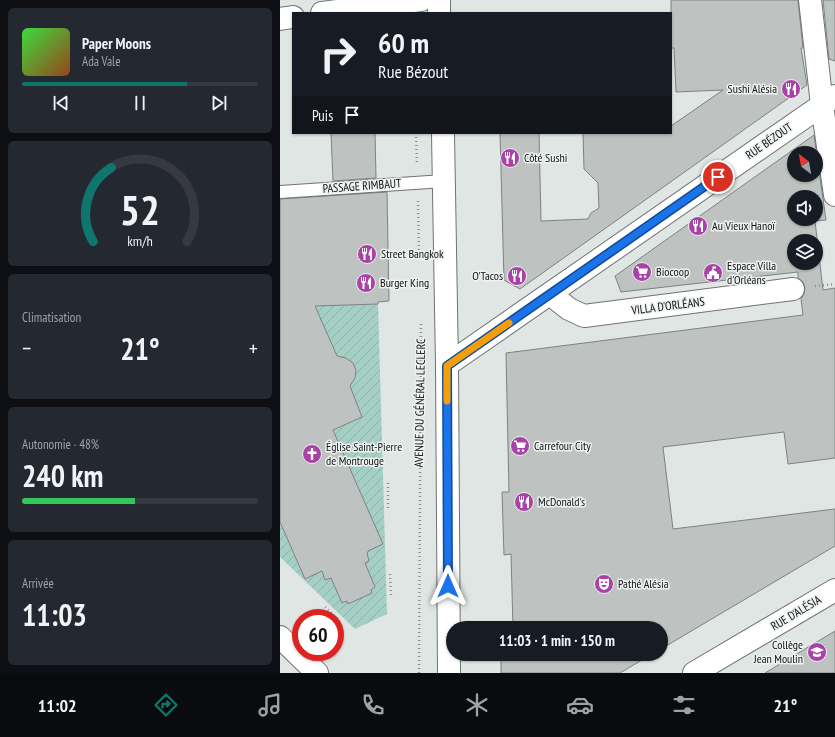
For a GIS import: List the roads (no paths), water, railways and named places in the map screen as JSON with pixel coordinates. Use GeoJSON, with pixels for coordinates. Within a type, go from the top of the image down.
{"type":"FeatureCollection","features":[{"type":"Feature","properties":{"kind":"street"},"geometry":{"type":"LineString","coordinates":[[330,12],[421,0]]}},
{"type":"Feature","properties":{"kind":"street"},"geometry":{"type":"LineString","coordinates":[[439,0],[439,12]]}},
{"type":"Feature","properties":{"kind":"street"},"geometry":{"type":"LineString","coordinates":[[810,0],[828,100],[835,195]]}},
{"type":"Feature","properties":{"kind":"street"},"geometry":{"type":"LineString","coordinates":[[280,18],[292,17]]}},
{"type":"Feature","properties":{"kind":"street","name":"RUE BÉZOUT"},"geometry":{"type":"LineString","coordinates":[[447,366],[828,100]]}},
{"type":"Feature","properties":{"kind":"street"},"geometry":{"type":"LineString","coordinates":[[443,134],[447,366],[449,673]]}},
{"type":"Feature","properties":{"kind":"street","name":"VILLA D'ORLÉANS"},"geometry":{"type":"LineString","coordinates":[[550,294],[569,309],[584,316],[793,289]]}},
{"type":"Feature","properties":{"kind":"street","name":"RUE D'ALÉSIA"},"geometry":{"type":"LineString","coordinates":[[694,673],[835,590]]}},
{"type":"Feature","properties":{"kind":"street"},"geometry":{"type":"LineString","coordinates":[[280,637],[317,673]]}},
{"type":"Feature","properties":{"kind":"lane","name":"PASSAGE RIMBAUT"},"geometry":{"type":"LineString","coordinates":[[280,192],[444,181]]}},
{"type":"Feature","properties":{"kind":"place","name":"Sushi Alésia"},"geometry":{"type":"Point","coordinates":[791,89]}},
{"type":"Feature","properties":{"kind":"place","name":"Côté Sushi"},"geometry":{"type":"Point","coordinates":[510,158]}},
{"type":"Feature","properties":{"kind":"place","name":"Au Vieux Hanoï"},"geometry":{"type":"Point","coordinates":[698,226]}},
{"type":"Feature","properties":{"kind":"place","name":"Street Bangkok"},"geometry":{"type":"Point","coordinates":[367,254]}},
{"type":"Feature","properties":{"kind":"place","name":"Biocoop"},"geometry":{"type":"Point","coordinates":[642,272]}},
{"type":"Feature","properties":{"kind":"place","name":"Espace Villa d'Orléans"},"geometry":{"type":"Point","coordinates":[713,273]}},
{"type":"Feature","properties":{"kind":"place","name":"O'Tacos"},"geometry":{"type":"Point","coordinates":[517,276]}},
{"type":"Feature","properties":{"kind":"place","name":"Burger King"},"geometry":{"type":"Point","coordinates":[366,283]}},
{"type":"Feature","properties":{"kind":"place","name":"Carrefour City"},"geometry":{"type":"Point","coordinates":[520,446]}},
{"type":"Feature","properties":{"kind":"place","name":"Église Saint-Pierre de Montrouge"},"geometry":{"type":"Point","coordinates":[312,454]}},
{"type":"Feature","properties":{"kind":"place","name":"McDonald's"},"geometry":{"type":"Point","coordinates":[524,502]}},
{"type":"Feature","properties":{"kind":"place","name":"Pathé Alésia"},"geometry":{"type":"Point","coordinates":[604,584]}},
{"type":"Feature","properties":{"kind":"place","name":"Collège Jean Moulin"},"geometry":{"type":"Point","coordinates":[817,652]}}]}
